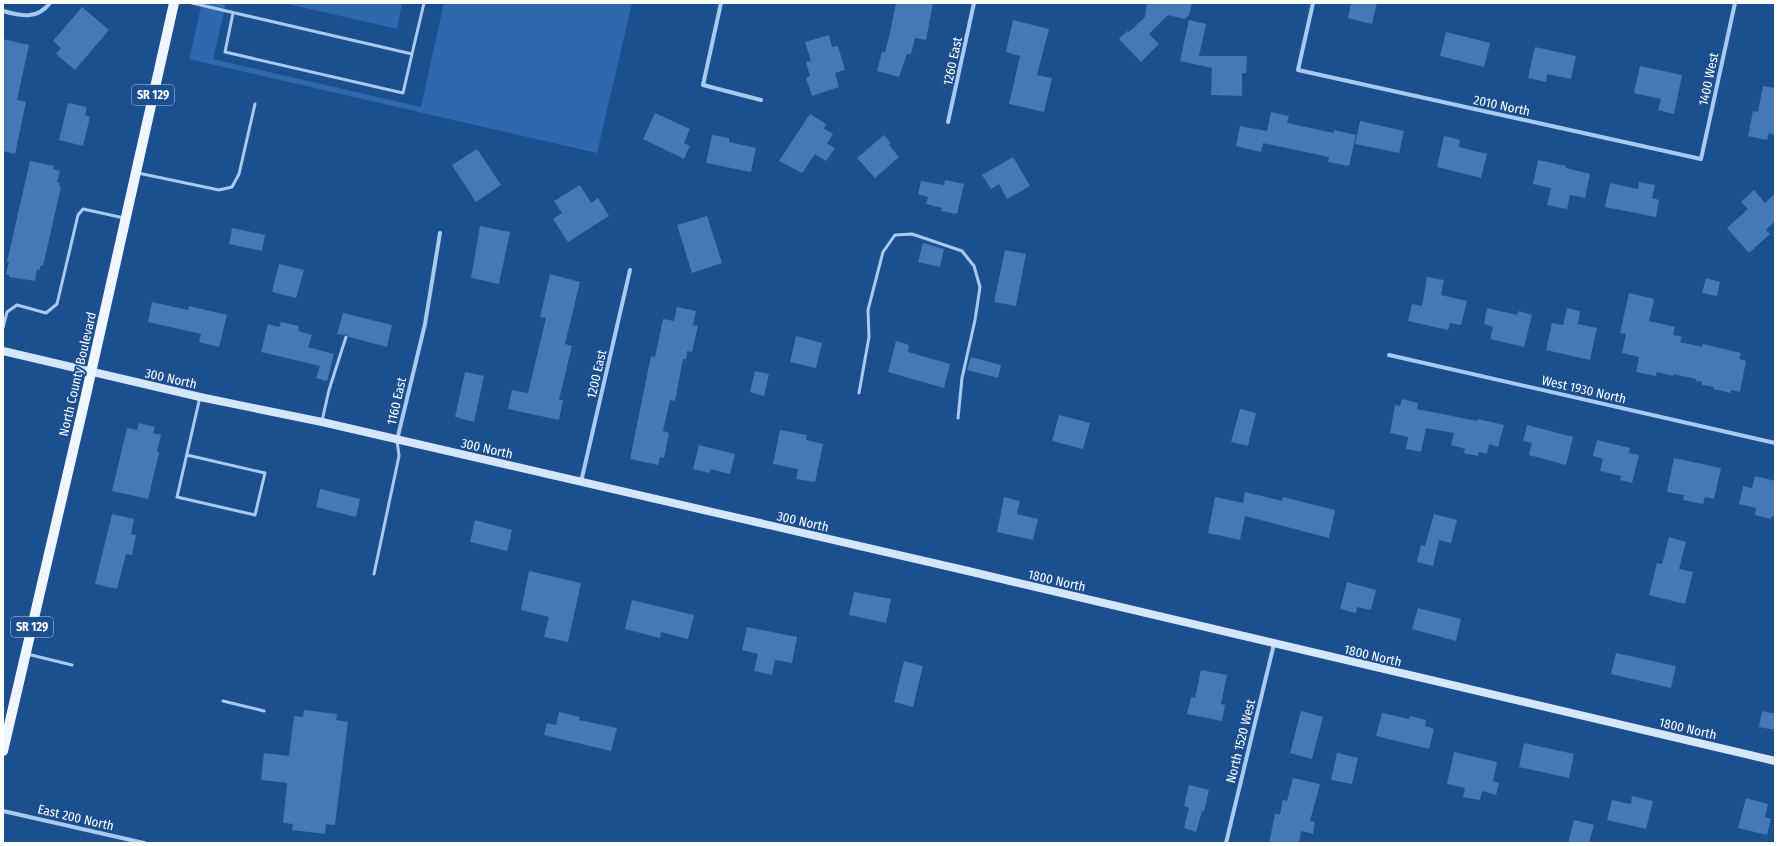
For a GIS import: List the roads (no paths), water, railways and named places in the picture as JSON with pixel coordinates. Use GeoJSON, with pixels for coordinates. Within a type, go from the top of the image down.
{"type":"FeatureCollection","features":[{"type":"Feature","properties":{"kind":"main road","name":"North County Boulevard"},"geometry":{"type":"LineString","coordinates":[[3,751],[7,719],[26,654],[174,3]]}},
{"type":"Feature","properties":{"kind":"street"},"geometry":{"type":"LineString","coordinates":[[3,11],[25,16],[44,11],[50,3]]}},
{"type":"Feature","properties":{"kind":"street"},"geometry":{"type":"LineString","coordinates":[[721,3],[703,85],[761,100]]}},
{"type":"Feature","properties":{"kind":"street","name":"1260 East"},"geometry":{"type":"LineString","coordinates":[[948,122],[974,3]]}},
{"type":"Feature","properties":{"kind":"street","name":"2010 North"},"geometry":{"type":"LineString","coordinates":[[1313,3],[1298,70],[1701,159]]}},
{"type":"Feature","properties":{"kind":"street","name":"1400 West"},"geometry":{"type":"LineString","coordinates":[[1701,159],[1735,3]]}},
{"type":"Feature","properties":{"kind":"street","name":"1160 East"},"geometry":{"type":"LineString","coordinates":[[397,440],[424,324],[440,233]]}},
{"type":"Feature","properties":{"kind":"street","name":"1200 East"},"geometry":{"type":"LineString","coordinates":[[581,482],[630,270]]}},
{"type":"Feature","properties":{"kind":"street","name":"300 North"},"geometry":{"type":"LineString","coordinates":[[3,351],[200,397],[322,422],[965,571]]}},
{"type":"Feature","properties":{"kind":"street","name":"West 1930 North"},"geometry":{"type":"LineString","coordinates":[[1390,354],[1775,443]]}},
{"type":"Feature","properties":{"kind":"street","name":"1800 North"},"geometry":{"type":"LineString","coordinates":[[965,571],[1775,760]]}},
{"type":"Feature","properties":{"kind":"street","name":"North 1520 West"},"geometry":{"type":"LineString","coordinates":[[1226,843],[1274,644]]}},
{"type":"Feature","properties":{"kind":"street","name":"East 200 North"},"geometry":{"type":"LineString","coordinates":[[3,811],[144,843]]}},
{"type":"Feature","properties":{"kind":"lane"},"geometry":{"type":"LineString","coordinates":[[192,3],[412,54]]}},
{"type":"Feature","properties":{"kind":"lane"},"geometry":{"type":"LineString","coordinates":[[232,13],[225,52],[403,93],[424,3]]}},
{"type":"Feature","properties":{"kind":"lane"},"geometry":{"type":"LineString","coordinates":[[136,173],[219,190],[232,186],[239,174],[255,104]]}},
{"type":"Feature","properties":{"kind":"lane"},"geometry":{"type":"LineString","coordinates":[[3,328],[6,312],[17,305],[46,313],[57,304],[78,215],[83,209],[126,218]]}},
{"type":"Feature","properties":{"kind":"lane"},"geometry":{"type":"LineString","coordinates":[[859,393],[869,336],[868,310],[883,252],[895,235],[912,234],[962,251],[974,266],[980,287],[975,320],[962,378],[958,418]]}},
{"type":"Feature","properties":{"kind":"lane"},"geometry":{"type":"LineString","coordinates":[[322,422],[329,390],[346,337]]}},
{"type":"Feature","properties":{"kind":"lane"},"geometry":{"type":"LineString","coordinates":[[187,455],[265,473],[255,516],[177,497],[200,397]]}},
{"type":"Feature","properties":{"kind":"lane","name":"1160 East"},"geometry":{"type":"LineString","coordinates":[[374,574],[399,456],[397,440]]}},
{"type":"Feature","properties":{"kind":"lane"},"geometry":{"type":"LineString","coordinates":[[26,654],[72,665]]}},
{"type":"Feature","properties":{"kind":"lane"},"geometry":{"type":"LineString","coordinates":[[223,701],[264,711]]}}]}
